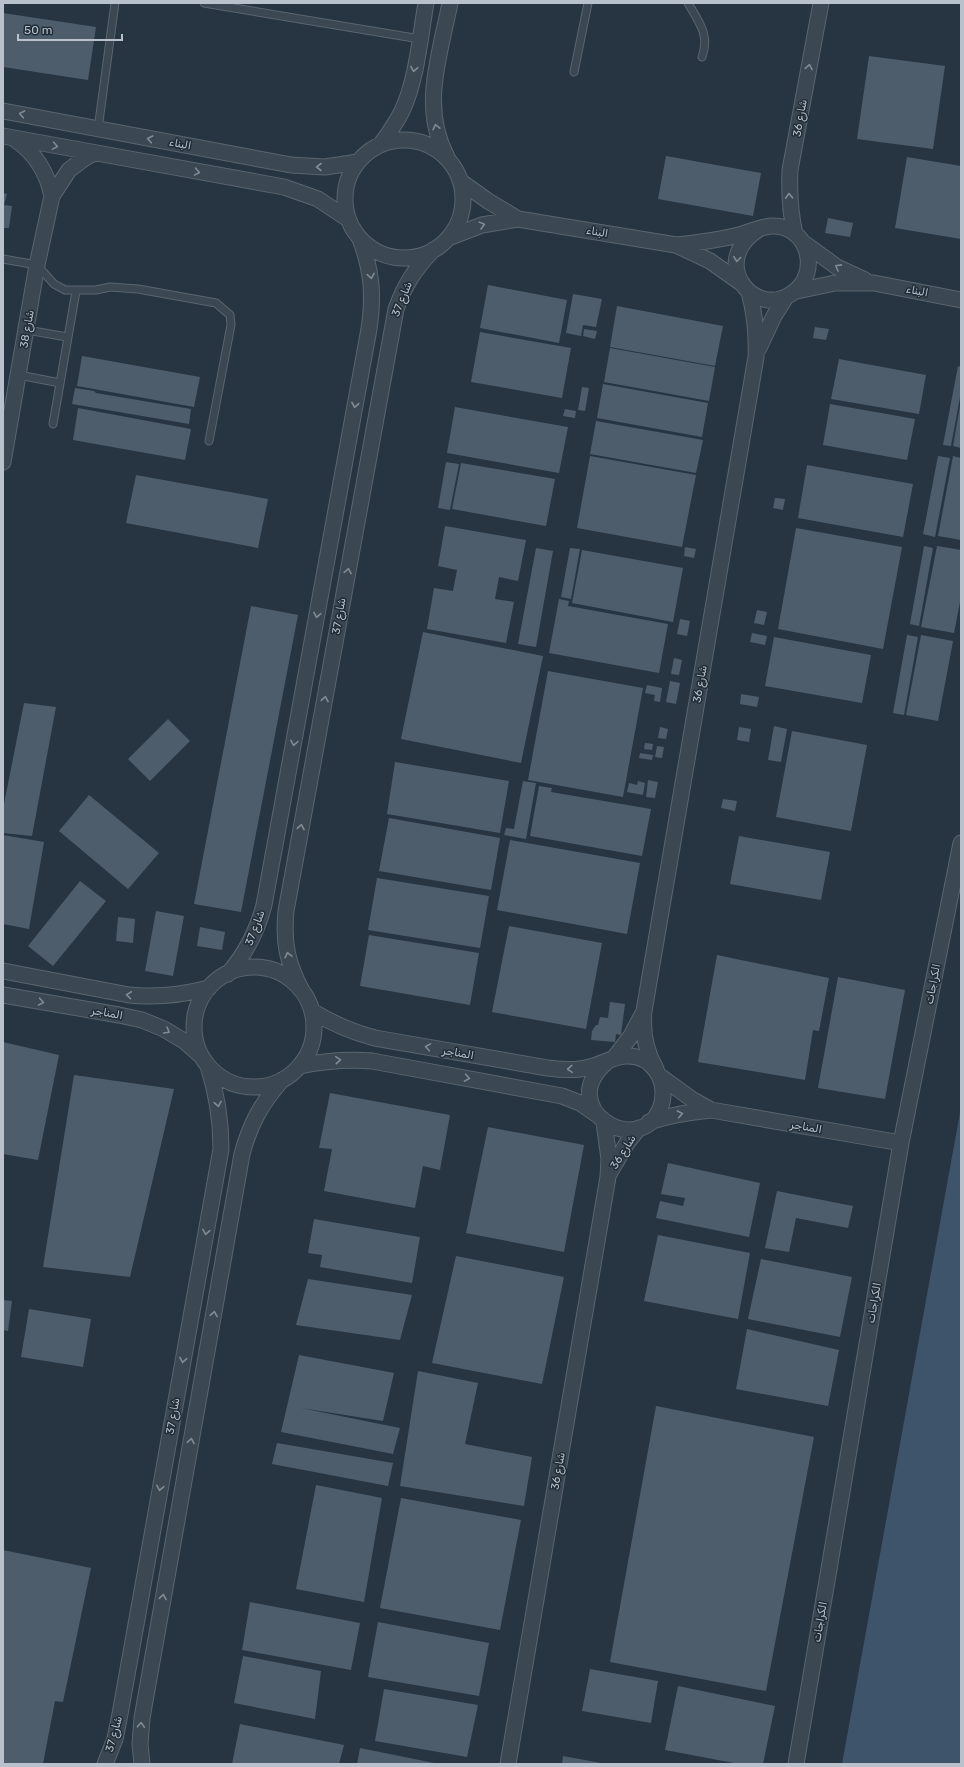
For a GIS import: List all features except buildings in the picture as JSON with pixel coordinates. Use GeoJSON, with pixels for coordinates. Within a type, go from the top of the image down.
{"type":"FeatureCollection","features":[{"type":"Feature","properties":{"kind":"street"},"geometry":{"type":"LineString","coordinates":[[426,3],[410,90],[403,110],[381,144],[358,162],[347,183],[345,195],[348,219],[360,239],[373,250],[389,256],[411,258],[433,250],[448,238],[459,220],[462,211],[463,190],[460,181],[442,147],[436,130],[433,112],[433,94],[450,3]]}},
{"type":"Feature","properties":{"kind":"street","name":"شارع 36"},"geometry":{"type":"LineString","coordinates":[[800,239],[790,213],[790,170],[821,3]]}},
{"type":"Feature","properties":{"kind":"street","name":"البناء"},"geometry":{"type":"LineString","coordinates":[[3,111],[291,165],[325,168],[358,162]]}},
{"type":"Feature","properties":{"kind":"street"},"geometry":{"type":"LineString","coordinates":[[9,137],[284,187],[318,199],[348,219]]}},
{"type":"Feature","properties":{"kind":"street","name":"شارع 38"},"geometry":{"type":"LineString","coordinates":[[9,137],[24,145],[40,163],[48,179],[52,196]]}},
{"type":"Feature","properties":{"kind":"street"},"geometry":{"type":"LineString","coordinates":[[381,144],[403,140],[424,143],[443,155],[451,163]]}},
{"type":"Feature","properties":{"kind":"street","name":"شارع 38"},"geometry":{"type":"LineString","coordinates":[[3,462],[27,330],[37,265],[52,196],[69,170],[94,153]]}},
{"type":"Feature","properties":{"kind":"street","name":"البناء"},"geometry":{"type":"LineString","coordinates":[[460,181],[488,201],[518,219]]}},
{"type":"Feature","properties":{"kind":"street","name":"البناء"},"geometry":{"type":"LineString","coordinates":[[448,238],[482,225],[518,219],[676,245],[710,261],[745,288]]}},
{"type":"Feature","properties":{"kind":"street"},"geometry":{"type":"LineString","coordinates":[[771,226],[784,228],[800,239],[808,255],[809,268],[805,280],[792,294],[774,300],[761,298],[745,288],[736,271],[736,258],[740,246],[748,236],[758,229],[771,226]]}},
{"type":"Feature","properties":{"kind":"street","name":"البناء"},"geometry":{"type":"LineString","coordinates":[[676,245],[718,240],[758,229]]}},
{"type":"Feature","properties":{"kind":"street","name":"شارع 37"},"geometry":{"type":"LineString","coordinates":[[228,974],[241,959],[252,942],[264,905],[369,329],[373,306],[372,283],[368,260],[360,239]]}},
{"type":"Feature","properties":{"kind":"street","name":"البناء"},"geometry":{"type":"LineString","coordinates":[[800,239],[837,267],[874,283]]}},
{"type":"Feature","properties":{"kind":"street","name":"شارع 37"},"geometry":{"type":"LineString","coordinates":[[302,991],[292,972],[286,952],[284,932],[286,911],[396,308],[404,287],[417,268],[433,250]]}},
{"type":"Feature","properties":{"kind":"street","name":"البناء"},"geometry":{"type":"LineString","coordinates":[[792,294],[835,283],[874,283],[961,300]]}},
{"type":"Feature","properties":{"kind":"street","name":"شارع 36"},"geometry":{"type":"LineString","coordinates":[[658,1073],[650,1059],[645,1041],[643,1023],[644,1011],[756,356],[757,335],[755,313],[745,288]]}},
{"type":"Feature","properties":{"kind":"street","name":"شارع 36"},"geometry":{"type":"LineString","coordinates":[[756,356],[774,316],[792,294]]}},
{"type":"Feature","properties":{"kind":"street","name":"الكراجات"},"geometry":{"type":"LineString","coordinates":[[796,1764],[901,1143],[961,843]]}},
{"type":"Feature","properties":{"kind":"street"},"geometry":{"type":"LineString","coordinates":[[251,968],[262,968],[284,976],[302,991],[312,1011],[314,1023],[311,1046],[300,1066],[282,1080],[260,1087],[237,1085],[216,1074],[205,1061],[197,1045],[194,1033],[197,1009],[209,988],[228,974],[251,968]]}},
{"type":"Feature","properties":{"kind":"street","name":"المناجر"},"geometry":{"type":"LineString","coordinates":[[3,971],[129,995],[150,997],[170,996],[209,988]]}},
{"type":"Feature","properties":{"kind":"street","name":"المناجر"},"geometry":{"type":"LineString","coordinates":[[3,995],[142,1020],[164,1029],[184,1041],[205,1061]]}},
{"type":"Feature","properties":{"kind":"street","name":"المناجر"},"geometry":{"type":"LineString","coordinates":[[312,1011],[332,1023],[353,1032],[375,1038],[548,1068],[568,1070],[589,1068],[611,1060]]}},
{"type":"Feature","properties":{"kind":"street","name":"شارع 36"},"geometry":{"type":"LineString","coordinates":[[611,1060],[631,1036],[644,1011]]}},
{"type":"Feature","properties":{"kind":"street"},"geometry":{"type":"LineString","coordinates":[[626,1056],[637,1057],[647,1062],[658,1073],[664,1088],[663,1101],[658,1113],[644,1125],[627,1130],[615,1128],[600,1118],[591,1103],[590,1091],[592,1079],[599,1069],[611,1060],[626,1056]]}},
{"type":"Feature","properties":{"kind":"street","name":"المناجر"},"geometry":{"type":"LineString","coordinates":[[300,1066],[324,1061],[348,1059],[372,1061],[562,1096],[580,1103],[600,1118]]}},
{"type":"Feature","properties":{"kind":"street","name":"شارع 37"},"geometry":{"type":"LineString","coordinates":[[105,1764],[115,1739],[120,1714],[220,1149],[221,1128],[219,1107],[205,1061]]}},
{"type":"Feature","properties":{"kind":"street","name":"المناجر"},"geometry":{"type":"LineString","coordinates":[[658,1073],[693,1100],[711,1110]]}},
{"type":"Feature","properties":{"kind":"street","name":"شارع 37"},"geometry":{"type":"LineString","coordinates":[[142,1764],[140,1744],[142,1718],[242,1154],[256,1114],[268,1096],[282,1080]]}},
{"type":"Feature","properties":{"kind":"street","name":"المناجر"},"geometry":{"type":"LineString","coordinates":[[644,1125],[669,1116],[711,1110],[901,1143]]}},
{"type":"Feature","properties":{"kind":"street","name":"شارع 36"},"geometry":{"type":"LineString","coordinates":[[508,1764],[608,1177],[608,1153],[600,1118]]}},
{"type":"Feature","properties":{"kind":"street","name":"شارع 36"},"geometry":{"type":"LineString","coordinates":[[608,1177],[624,1149],[644,1125]]}},
{"type":"Feature","properties":{"kind":"lane"},"geometry":{"type":"LineString","coordinates":[[98,129],[115,3]]}},
{"type":"Feature","properties":{"kind":"lane"},"geometry":{"type":"LineString","coordinates":[[204,3],[420,39]]}},
{"type":"Feature","properties":{"kind":"lane"},"geometry":{"type":"LineString","coordinates":[[574,72],[588,3]]}},
{"type":"Feature","properties":{"kind":"lane"},"geometry":{"type":"LineString","coordinates":[[688,3],[705,34],[706,47],[702,57]]}},
{"type":"Feature","properties":{"kind":"lane"},"geometry":{"type":"LineString","coordinates":[[3,259],[37,265],[54,284],[65,290],[96,290],[110,287],[138,289],[216,303],[230,315],[231,325],[209,441]]}},
{"type":"Feature","properties":{"kind":"lane"},"geometry":{"type":"LineString","coordinates":[[53,424],[76,291]]}},
{"type":"Feature","properties":{"kind":"lane"},"geometry":{"type":"LineString","coordinates":[[27,330],[67,337]]}},
{"type":"Feature","properties":{"kind":"lane"},"geometry":{"type":"LineString","coordinates":[[19,375],[60,383]]}},
{"type":"Feature","properties":{"kind":"water"},"geometry":{"type":"Polygon","coordinates":[[[961,1107],[961,1764],[842,1764],[961,1107]]]}}]}
